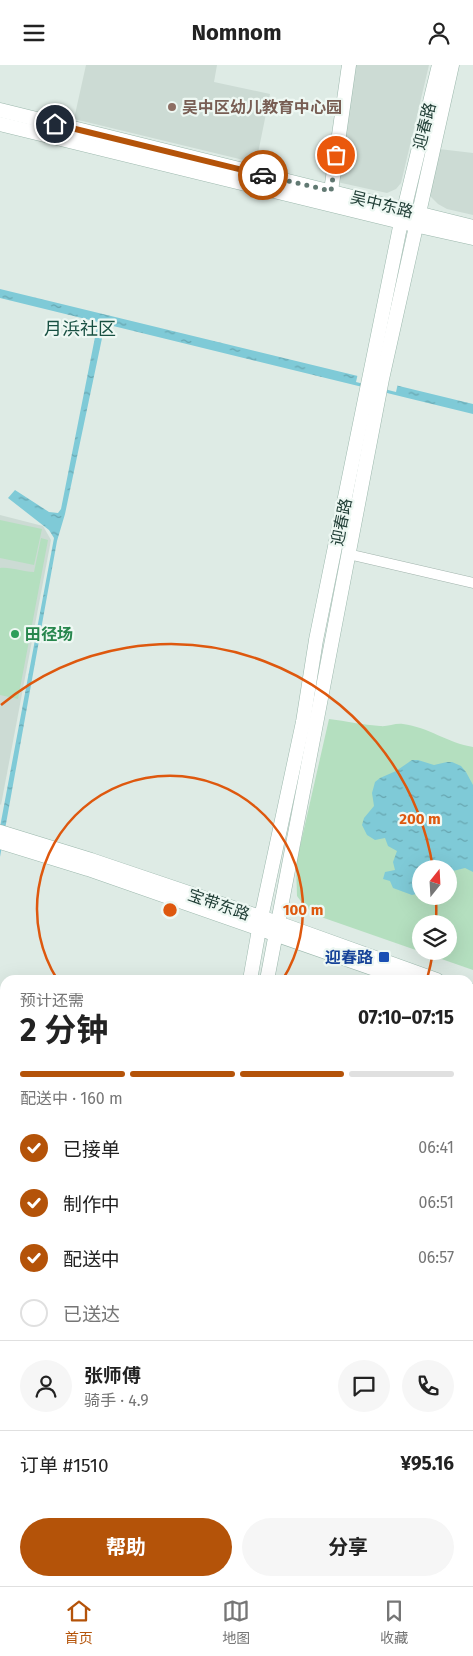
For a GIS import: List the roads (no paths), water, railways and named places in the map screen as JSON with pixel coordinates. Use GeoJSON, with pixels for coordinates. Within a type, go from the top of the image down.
{"type":"FeatureCollection","features":[{"type":"Feature","properties":{"kind":"main road"},"geometry":{"type":"LineString","coordinates":[[331,191],[349,65]]}},
{"type":"Feature","properties":{"kind":"main road","name":"迎春路"},"geometry":{"type":"LineString","coordinates":[[268,975],[317,726],[348,555],[402,215],[439,65]]}},
{"type":"Feature","properties":{"kind":"main road","name":"迎春路"},"geometry":{"type":"LineString","coordinates":[[251,975],[260,923],[303,722],[316,639],[375,382],[418,219],[452,65]]}},
{"type":"Feature","properties":{"kind":"main road","name":"吴中东路"},"geometry":{"type":"LineString","coordinates":[[0,110],[331,191],[402,215]]}},
{"type":"Feature","properties":{"kind":"main road","name":"吴中东路"},"geometry":{"type":"LineString","coordinates":[[0,124],[402,215],[473,238]]}},
{"type":"Feature","properties":{"kind":"main road","name":"吴中东路"},"geometry":{"type":"LineString","coordinates":[[418,219],[473,227]]}},
{"type":"Feature","properties":{"kind":"main road","name":"宝带东路"},"geometry":{"type":"LineString","coordinates":[[3,837],[86,869],[421,975]]}},
{"type":"Feature","properties":{"kind":"main road","name":"宝带东路"},"geometry":{"type":"LineString","coordinates":[[277,929],[393,975]]}},
{"type":"Feature","properties":{"kind":"street"},"geometry":{"type":"LineString","coordinates":[[348,555],[473,583]]}},
{"type":"Feature","properties":{"kind":"water"},"geometry":{"type":"Polygon","coordinates":[[[0,289],[473,404],[473,414],[105,324],[65,514],[57,541],[0,857],[0,827],[54,538],[49,530],[8,498],[15,490],[49,512],[58,513],[61,509],[98,322],[0,298],[0,289]]]}},
{"type":"Feature","properties":{"kind":"water"},"geometry":{"type":"Polygon","coordinates":[[[412,760],[418,760],[434,765],[452,762],[461,766],[466,772],[473,785],[473,872],[465,868],[458,870],[458,860],[412,860],[412,895],[393,888],[390,881],[383,879],[385,872],[395,870],[393,862],[397,851],[388,846],[385,838],[375,840],[367,835],[362,825],[364,818],[374,806],[372,793],[375,782],[412,760]]]}},
{"type":"Feature","properties":{"kind":"place","name":"吴中区幼儿教育中心园"},"geometry":{"type":"Point","coordinates":[172,107]}},
{"type":"Feature","properties":{"kind":"place","name":"田径场"},"geometry":{"type":"Point","coordinates":[15,634]}},
{"type":"Feature","properties":{"kind":"place","name":"迎春路"},"geometry":{"type":"Point","coordinates":[384,957]}},
{"type":"Feature","properties":{"kind":"district","name":"月浜社区"},"geometry":{"type":"Point","coordinates":[80,329]}}]}
